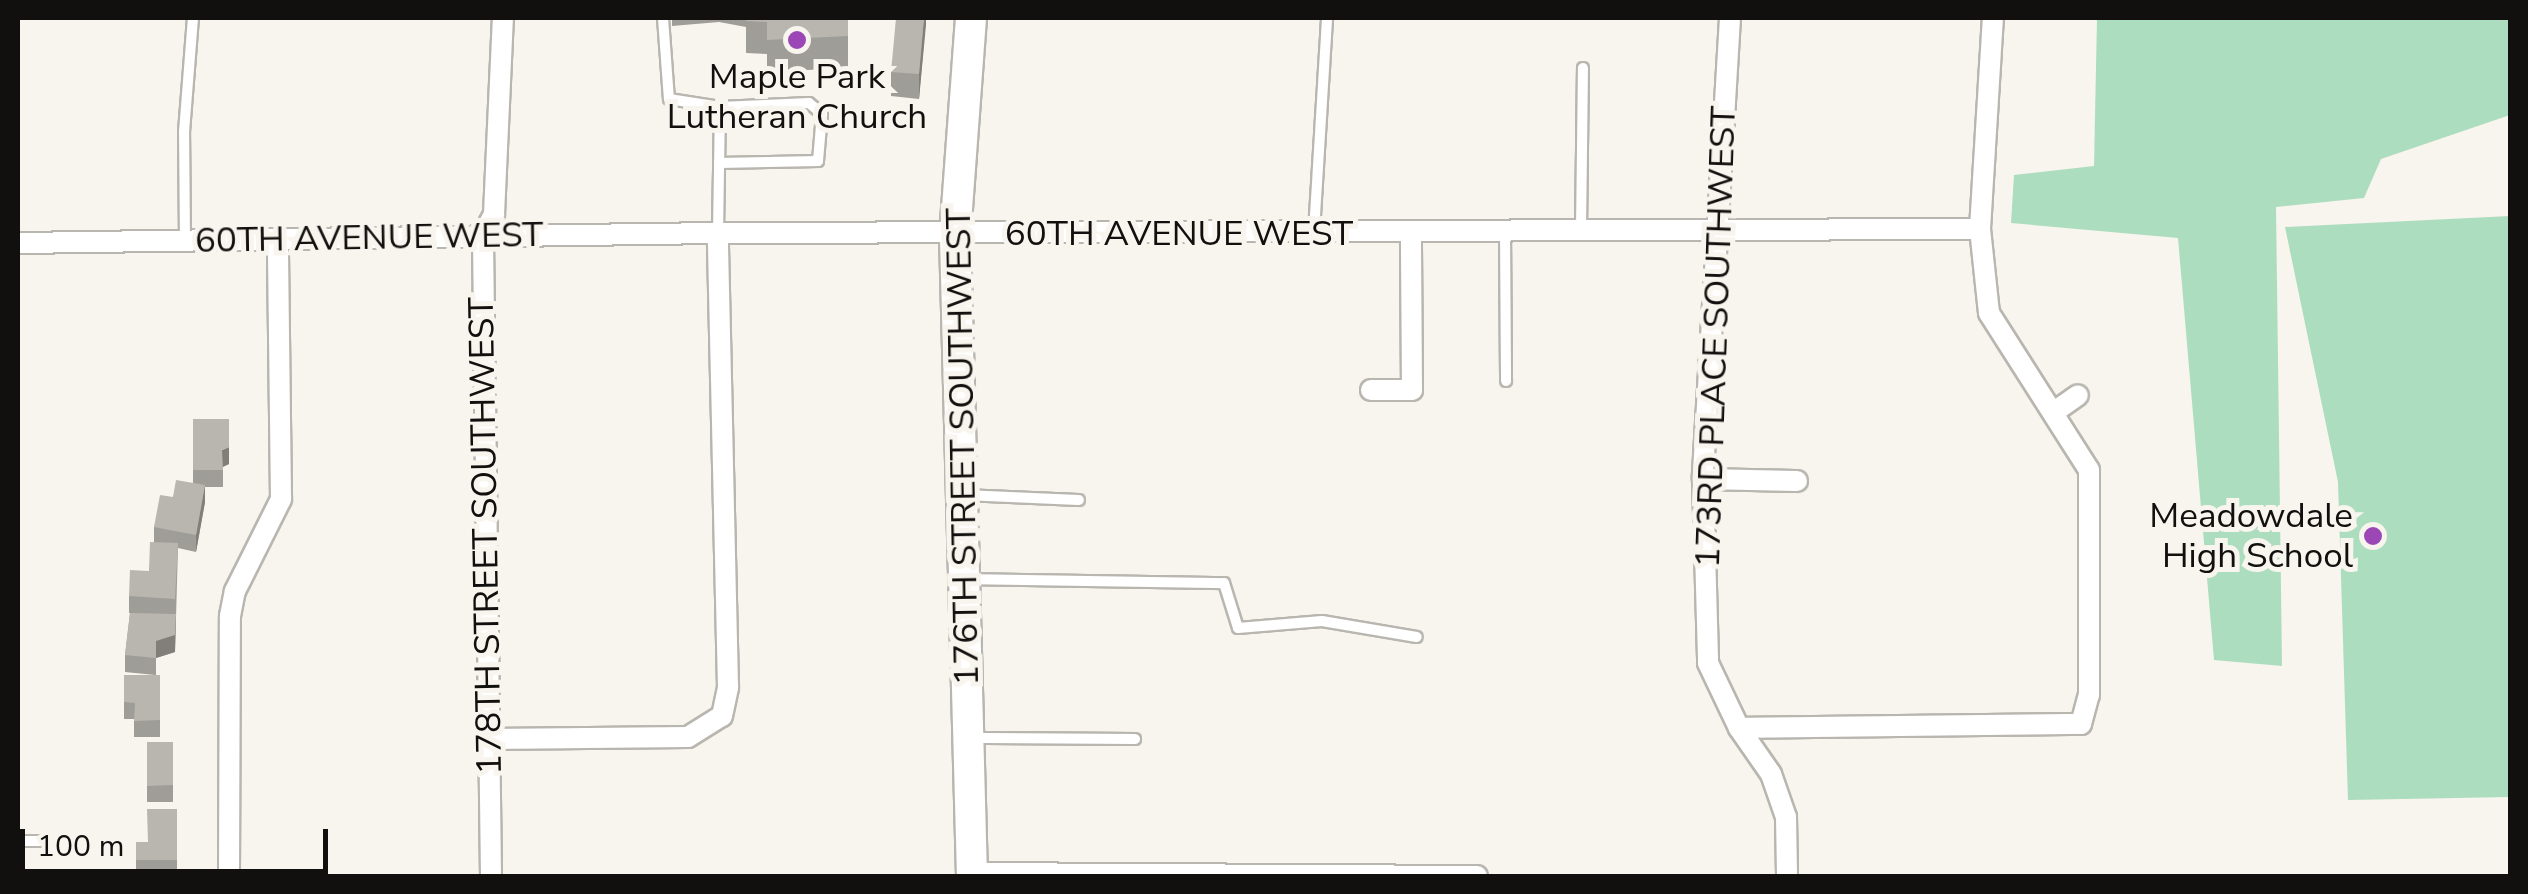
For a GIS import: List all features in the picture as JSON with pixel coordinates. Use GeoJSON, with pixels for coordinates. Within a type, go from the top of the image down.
{"type":"FeatureCollection","features":[{"type":"Feature","properties":{"kind":"street","name":"178TH STREET SOUTHWEST"},"geometry":{"type":"LineString","coordinates":[[490,876],[483,235],[494,214],[503,18]]}},
{"type":"Feature","properties":{"kind":"street","name":"176TH STREET SOUTHWEST"},"geometry":{"type":"LineString","coordinates":[[970,18],[955,236],[972,875]]}},
{"type":"Feature","properties":{"kind":"street","name":"173RD PLACE SOUTHWEST"},"geometry":{"type":"LineString","coordinates":[[1730,18],[1703,480],[1708,663],[1738,728],[1771,774],[1786,816],[1787,876]]}},
{"type":"Feature","properties":{"kind":"street"},"geometry":{"type":"LineString","coordinates":[[1738,728],[2081,724],[2089,694],[2089,470],[1990,313],[1980,230],[1992,18]]}},
{"type":"Feature","properties":{"kind":"street","name":"60TH AVENUE WEST"},"geometry":{"type":"LineString","coordinates":[[18,243],[718,232],[955,236],[1980,230]]}},
{"type":"Feature","properties":{"kind":"street"},"geometry":{"type":"LineString","coordinates":[[488,738],[688,737],[715,724],[728,687],[718,232]]}},
{"type":"Feature","properties":{"kind":"street"},"geometry":{"type":"LineString","coordinates":[[1371,390],[1412,390],[1411,232]]}},
{"type":"Feature","properties":{"kind":"street"},"geometry":{"type":"LineString","coordinates":[[229,876],[230,616],[234,591],[281,499],[278,241]]}},
{"type":"Feature","properties":{"kind":"street"},"geometry":{"type":"LineString","coordinates":[[2054,412],[2078,395]]}},
{"type":"Feature","properties":{"kind":"street"},"geometry":{"type":"LineString","coordinates":[[1703,480],[1797,481]]}},
{"type":"Feature","properties":{"kind":"street"},"geometry":{"type":"LineString","coordinates":[[972,875],[1477,876]]}},
{"type":"Feature","properties":{"kind":"lane"},"geometry":{"type":"LineString","coordinates":[[185,242],[184,132],[193,18]]}},
{"type":"Feature","properties":{"kind":"lane"},"geometry":{"type":"LineString","coordinates":[[663,18],[664,92],[680,105],[809,103],[822,114],[818,161],[719,163]]}},
{"type":"Feature","properties":{"kind":"lane"},"geometry":{"type":"LineString","coordinates":[[1314,233],[1327,18]]}},
{"type":"Feature","properties":{"kind":"lane"},"geometry":{"type":"LineString","coordinates":[[1581,231],[1583,68]]}},
{"type":"Feature","properties":{"kind":"lane"},"geometry":{"type":"LineString","coordinates":[[718,232],[720,106]]}},
{"type":"Feature","properties":{"kind":"lane"},"geometry":{"type":"LineString","coordinates":[[1504,232],[1506,381]]}},
{"type":"Feature","properties":{"kind":"lane"},"geometry":{"type":"LineString","coordinates":[[962,495],[1079,500]]}},
{"type":"Feature","properties":{"kind":"lane"},"geometry":{"type":"LineString","coordinates":[[964,579],[1224,583],[1238,628],[1322,621],[1417,637]]}},
{"type":"Feature","properties":{"kind":"lane"},"geometry":{"type":"LineString","coordinates":[[968,738],[1135,738]]}},
{"type":"Feature","properties":{"kind":"lane"},"geometry":{"type":"LineString","coordinates":[[18,841],[41,841]]}},
{"type":"Feature","properties":{"kind":"green space"},"geometry":{"type":"Polygon","coordinates":[[[2097,18],[2510,18],[2510,115],[2381,159],[2364,198],[2276,207],[2282,666],[2214,660],[2178,238],[2011,223],[2014,175],[2094,166],[2097,18]]]}},
{"type":"Feature","properties":{"kind":"green space"},"geometry":{"type":"Polygon","coordinates":[[[2510,216],[2510,797],[2348,800],[2338,482],[2285,227],[2510,216]]]}},
{"type":"Feature","properties":{"kind":"building"},"geometry":{"type":"Polygon","coordinates":[[[746,18],[848,18],[848,36],[767,40],[767,22],[746,18]]]}},
{"type":"Feature","properties":{"kind":"building"},"geometry":{"type":"Polygon","coordinates":[[[896,18],[924,18],[919,74],[891,72],[896,18]]]}},
{"type":"Feature","properties":{"kind":"building"},"geometry":{"type":"Polygon","coordinates":[[[193,419],[229,419],[229,447],[222,450],[223,470],[193,470],[193,419]]]}},
{"type":"Feature","properties":{"kind":"building"},"geometry":{"type":"Polygon","coordinates":[[[176,480],[205,485],[196,535],[154,527],[160,495],[173,497],[176,480]]]}},
{"type":"Feature","properties":{"kind":"building"},"geometry":{"type":"Polygon","coordinates":[[[150,542],[178,543],[175,599],[129,596],[130,570],[149,571],[150,542]]]}},
{"type":"Feature","properties":{"kind":"building"},"geometry":{"type":"Polygon","coordinates":[[[130,613],[176,614],[175,635],[156,641],[156,658],[125,655],[130,613]]]}},
{"type":"Feature","properties":{"kind":"building"},"geometry":{"type":"Polygon","coordinates":[[[124,675],[160,675],[160,720],[134,721],[135,703],[124,702],[124,675]]]}},
{"type":"Feature","properties":{"kind":"building"},"geometry":{"type":"Polygon","coordinates":[[[147,742],[173,742],[173,785],[147,786],[147,742]]]}},
{"type":"Feature","properties":{"kind":"building"},"geometry":{"type":"Polygon","coordinates":[[[147,809],[177,809],[177,860],[136,860],[136,842],[148,842],[147,809]]]}},
{"type":"Feature","properties":{"kind":"place","name":"Maple Park Lutheran Church"},"geometry":{"type":"Point","coordinates":[797,40]}},
{"type":"Feature","properties":{"kind":"place","name":"Meadowdale High School"},"geometry":{"type":"Point","coordinates":[2373,536]}}]}
